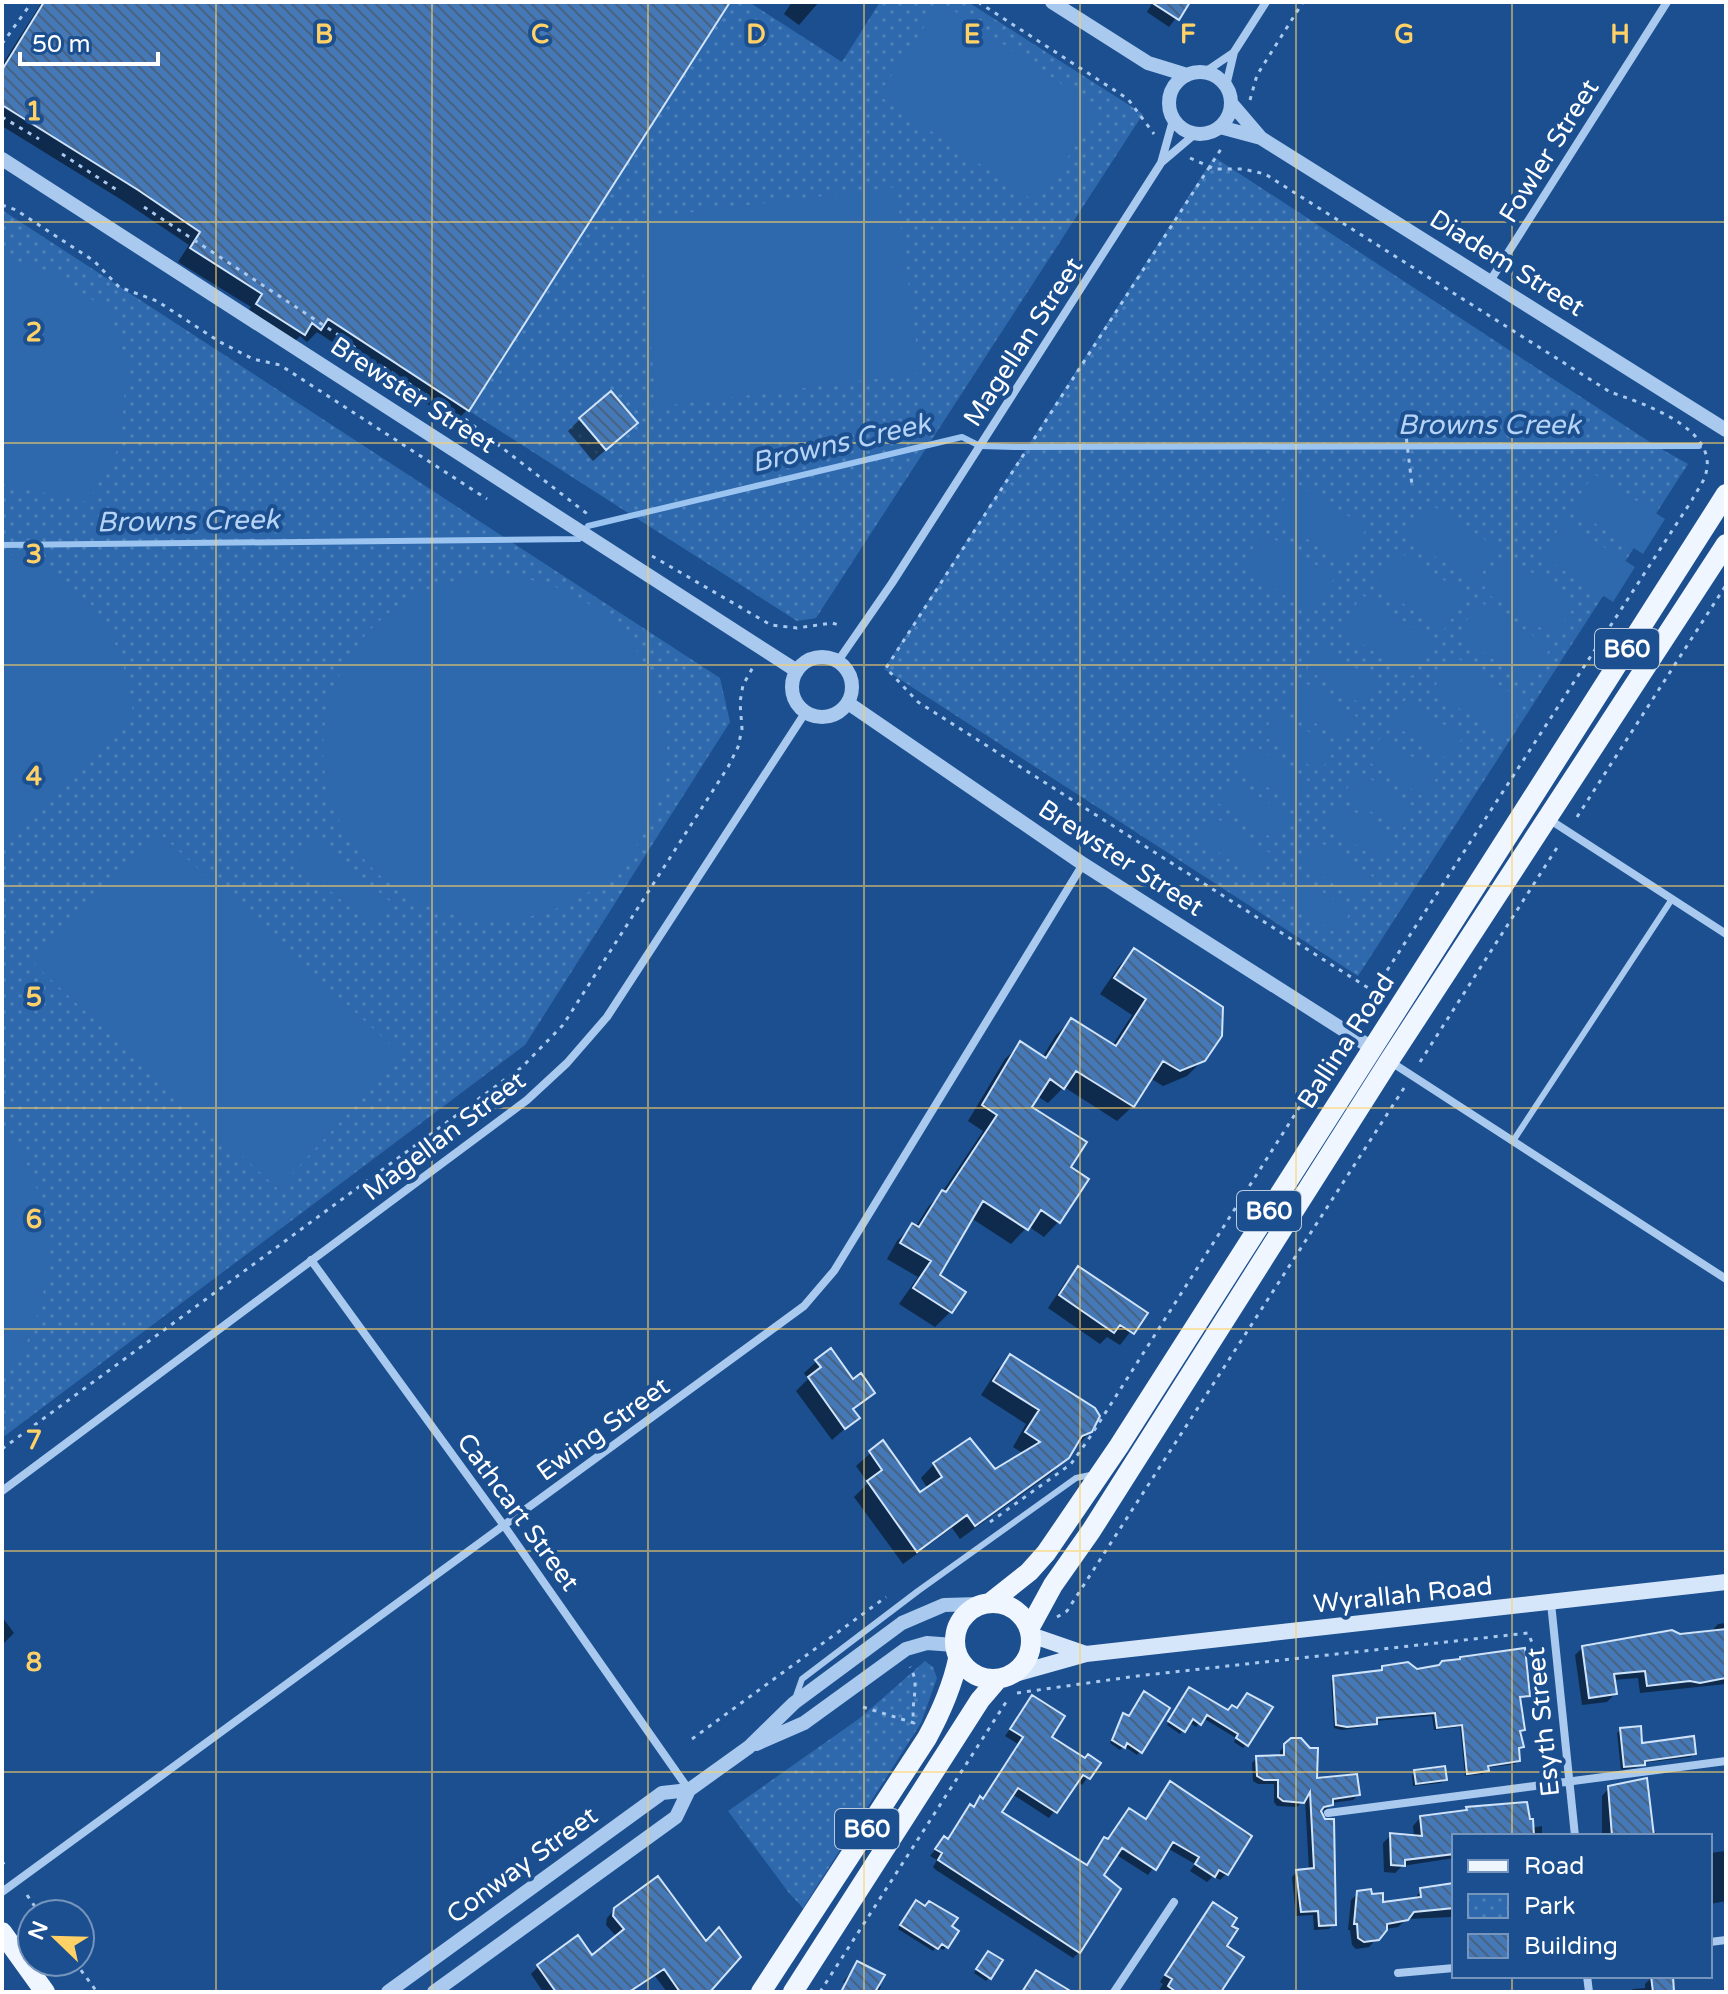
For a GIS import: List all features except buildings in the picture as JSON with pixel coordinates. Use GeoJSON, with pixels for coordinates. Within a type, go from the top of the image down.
{"type":"FeatureCollection","features":[{"type":"Feature","properties":{"kind":"main road","name":"Ballina Road"},"geometry":{"type":"LineString","coordinates":[[986,1603],[1029,1572],[1046,1553],[1100,1475],[1726,494]]}},
{"type":"Feature","properties":{"kind":"main road","name":"Ballina Road"},"geometry":{"type":"LineString","coordinates":[[1030,1632],[1053,1585],[1091,1531],[1389,1061],[1726,544]]}},
{"type":"Feature","properties":{"kind":"main road","name":"Wyrallah Road"},"geometry":{"type":"LineString","coordinates":[[1004,1677],[1086,1654],[1726,1582]]}},
{"type":"Feature","properties":{"kind":"main road"},"geometry":{"type":"LineString","coordinates":[[986,1603],[1012,1607],[1025,1620],[1030,1632]]}},
{"type":"Feature","properties":{"kind":"main road","name":"B60"},"geometry":{"type":"LineString","coordinates":[[761,1992],[927,1738],[953,1684],[958,1623],[965,1614],[986,1603]]}},
{"type":"Feature","properties":{"kind":"main road","name":"Wyrallah Road"},"geometry":{"type":"LineString","coordinates":[[1030,1632],[1086,1654]]}},
{"type":"Feature","properties":{"kind":"main road","name":"B60"},"geometry":{"type":"LineString","coordinates":[[793,1992],[980,1700],[1025,1661],[1031,1643],[1030,1632]]}},
{"type":"Feature","properties":{"kind":"main road"},"geometry":{"type":"LineString","coordinates":[[956,1652],[971,1673],[989,1679],[1004,1677]]}},
{"type":"Feature","properties":{"kind":"main road"},"geometry":{"type":"LineString","coordinates":[[3,1936],[45,1992]]}},
{"type":"Feature","properties":{"kind":"street"},"geometry":{"type":"LineString","coordinates":[[1052,2],[1148,63],[1187,75]]}},
{"type":"Feature","properties":{"kind":"street"},"geometry":{"type":"LineString","coordinates":[[1148,63],[1170,94],[1173,120],[1195,134],[1212,132],[1226,120],[1231,103],[1226,86],[1234,52],[1266,2]]}},
{"type":"Feature","properties":{"kind":"street","name":"Fowler Street"},"geometry":{"type":"LineString","coordinates":[[1490,281],[1667,2]]}},
{"type":"Feature","properties":{"kind":"street"},"geometry":{"type":"LineString","coordinates":[[1170,94],[1187,75],[1205,72],[1234,52]]}},
{"type":"Feature","properties":{"kind":"street"},"geometry":{"type":"LineString","coordinates":[[1205,72],[1226,86]]}},
{"type":"Feature","properties":{"kind":"street","name":"Diadem Street"},"geometry":{"type":"LineString","coordinates":[[1231,103],[1261,138]]}},
{"type":"Feature","properties":{"kind":"street","name":"Magellan Street"},"geometry":{"type":"LineString","coordinates":[[1161,163],[1173,120]]}},
{"type":"Feature","properties":{"kind":"street","name":"Diadem Street"},"geometry":{"type":"LineString","coordinates":[[1220,127],[1261,138],[1726,430]]}},
{"type":"Feature","properties":{"kind":"street","name":"Magellan Street"},"geometry":{"type":"LineString","coordinates":[[838,661],[892,583],[1161,163],[1195,134]]}},
{"type":"Feature","properties":{"kind":"street","name":"Brewster Street"},"geometry":{"type":"LineString","coordinates":[[2,159],[797,671]]}},
{"type":"Feature","properties":{"kind":"street"},"geometry":{"type":"LineString","coordinates":[[825,657],[838,661],[851,676],[853,690],[848,703],[829,717],[805,713],[793,693],[797,671],[812,659],[825,657]]}},
{"type":"Feature","properties":{"kind":"street","name":"Brewster Street"},"geometry":{"type":"LineString","coordinates":[[848,703],[1083,864],[1372,1048]]}},
{"type":"Feature","properties":{"kind":"street","name":"Magellan Street"},"geometry":{"type":"LineString","coordinates":[[2,1491],[527,1100],[567,1063],[607,1017],[805,713]]}},
{"type":"Feature","properties":{"kind":"street"},"geometry":{"type":"LineString","coordinates":[[1546,818],[1726,934]]}},
{"type":"Feature","properties":{"kind":"street","name":"Ewing Street"},"geometry":{"type":"LineString","coordinates":[[2,1892],[804,1306],[834,1271],[1083,864]]}},
{"type":"Feature","properties":{"kind":"street"},"geometry":{"type":"LineString","coordinates":[[1389,1061],[1726,1279]]}},
{"type":"Feature","properties":{"kind":"street","name":"Cathcart Street"},"geometry":{"type":"LineString","coordinates":[[311,1260],[505,1527],[689,1790]]}},
{"type":"Feature","properties":{"kind":"street","name":"Conway Street"},"geometry":{"type":"LineString","coordinates":[[434,1992],[676,1817],[689,1790],[749,1747],[794,1703],[913,1617],[944,1605],[986,1603]]}},
{"type":"Feature","properties":{"kind":"street","name":"Esyth Street"},"geometry":{"type":"LineString","coordinates":[[1551,1603],[1575,1834]]}},
{"type":"Feature","properties":{"kind":"street","name":"Conway Street"},"geometry":{"type":"LineString","coordinates":[[749,1747],[804,1723],[906,1649],[927,1643],[956,1652]]}},
{"type":"Feature","properties":{"kind":"street"},"geometry":{"type":"LineString","coordinates":[[1328,1813],[1726,1761]]}},
{"type":"Feature","properties":{"kind":"street","name":"Conway Street"},"geometry":{"type":"LineString","coordinates":[[388,1992],[662,1793],[689,1790]]}},
{"type":"Feature","properties":{"kind":"street"},"geometry":{"type":"LineString","coordinates":[[1114,1992],[1174,1902]]}},
{"type":"Feature","properties":{"kind":"street"},"geometry":{"type":"LineString","coordinates":[[1398,1973],[1452,1968]]}},
{"type":"Feature","properties":{"kind":"lane"},"geometry":{"type":"LineString","coordinates":[[1513,1141],[1672,899]]}},
{"type":"Feature","properties":{"kind":"lane"},"geometry":{"type":"LineString","coordinates":[[794,1703],[802,1679],[918,1591],[1076,1478],[1100,1475]]}},
{"type":"Feature","properties":{"kind":"path"},"geometry":{"type":"LineString","coordinates":[[2,44],[32,2]]}},
{"type":"Feature","properties":{"kind":"path"},"geometry":{"type":"LineString","coordinates":[[978,2],[1128,99],[1154,134]]}},
{"type":"Feature","properties":{"kind":"path"},"geometry":{"type":"LineString","coordinates":[[1250,104],[1257,75],[1303,2]]}},
{"type":"Feature","properties":{"kind":"path"},"geometry":{"type":"LineString","coordinates":[[2,117],[39,139]]}},
{"type":"Feature","properties":{"kind":"path"},"geometry":{"type":"LineString","coordinates":[[1034,439],[1225,143]]}},
{"type":"Feature","properties":{"kind":"path"},"geometry":{"type":"LineString","coordinates":[[62,154],[120,192]]}},
{"type":"Feature","properties":{"kind":"path"},"geometry":{"type":"LineString","coordinates":[[1190,158],[1209,166],[1265,174],[1610,392],[1652,407],[1673,420],[1700,439],[1705,456],[1707,471],[1692,500],[1364,1006]]}},
{"type":"Feature","properties":{"kind":"path"},"geometry":{"type":"LineString","coordinates":[[2,205],[16,210],[94,261],[119,287],[157,301],[220,342],[253,359],[280,365],[487,499]]}},
{"type":"Feature","properties":{"kind":"path"},"geometry":{"type":"LineString","coordinates":[[144,207],[359,351]]}},
{"type":"Feature","properties":{"kind":"path"},"geometry":{"type":"LineString","coordinates":[[383,367],[443,406]]}},
{"type":"Feature","properties":{"kind":"path"},"geometry":{"type":"LineString","coordinates":[[465,419],[590,516]]}},
{"type":"Feature","properties":{"kind":"path"},"geometry":{"type":"LineString","coordinates":[[1404,419],[1412,485]]}},
{"type":"Feature","properties":{"kind":"path"},"geometry":{"type":"LineString","coordinates":[[1024,454],[886,668],[918,702],[1373,991]]}},
{"type":"Feature","properties":{"kind":"path"},"geometry":{"type":"LineString","coordinates":[[646,553],[771,625],[797,628],[832,623],[839,625]]}},
{"type":"Feature","properties":{"kind":"path"},"geometry":{"type":"LineString","coordinates":[[1577,817],[1726,585]]}},
{"type":"Feature","properties":{"kind":"path"},"geometry":{"type":"LineString","coordinates":[[2,1449],[522,1067],[563,1025],[728,767],[738,747],[742,729],[740,702],[743,685],[753,667]]}},
{"type":"Feature","properties":{"kind":"path"},"geometry":{"type":"LineString","coordinates":[[1420,1062],[1561,842]]}},
{"type":"Feature","properties":{"kind":"path"},"geometry":{"type":"LineString","coordinates":[[984,1527],[1071,1464],[1332,1056]]}},
{"type":"Feature","properties":{"kind":"path"},"geometry":{"type":"LineString","coordinates":[[1030,1632],[1067,1611],[1404,1088]]}},
{"type":"Feature","properties":{"kind":"path"},"geometry":{"type":"LineString","coordinates":[[692,1739],[897,1590]]}},
{"type":"Feature","properties":{"kind":"path"},"geometry":{"type":"LineString","coordinates":[[820,1992],[1012,1694],[1137,1676],[1528,1633],[1533,1651],[1539,1659],[1556,1658]]}},
{"type":"Feature","properties":{"kind":"path"},"geometry":{"type":"LineString","coordinates":[[863,1707],[914,1723],[911,1709],[917,1686],[916,1677],[909,1666]]}},
{"type":"Feature","properties":{"kind":"path"},"geometry":{"type":"LineString","coordinates":[[2,1861],[5,1866]]}},
{"type":"Feature","properties":{"kind":"green space"},"geometry":{"type":"Polygon","coordinates":[[[730,2],[749,2],[842,62],[880,2],[968,2],[1143,114],[816,618],[797,621],[469,411],[730,2]]]}},
{"type":"Feature","properties":{"kind":"green space"},"geometry":{"type":"Polygon","coordinates":[[[941,2],[1100,110],[1037,203],[878,95],[941,2]]]}},
{"type":"Feature","properties":{"kind":"green space"},"geometry":{"type":"Polygon","coordinates":[[[1214,157],[1688,464],[1358,976],[884,669],[1214,157]]]}},
{"type":"Feature","properties":{"kind":"green space"},"geometry":{"type":"Polygon","coordinates":[[[896,187],[920,373],[657,407],[638,219],[896,187]]]}},
{"type":"Feature","properties":{"kind":"green space"},"geometry":{"type":"Polygon","coordinates":[[[2,210],[720,678],[730,722],[525,1045],[2,1438],[2,210]]]}},
{"type":"Feature","properties":{"kind":"green space"},"geometry":{"type":"Polygon","coordinates":[[[2,256],[54,273],[110,312],[127,368],[120,445],[88,502],[2,484],[2,256]]]}},
{"type":"Feature","properties":{"kind":"green space"},"geometry":{"type":"Polygon","coordinates":[[[1594,474],[1665,519],[1643,554],[1571,508],[1594,474]]]}},
{"type":"Feature","properties":{"kind":"green space"},"geometry":{"type":"Polygon","coordinates":[[[1295,482],[1367,528],[1345,563],[1273,517],[1295,482]]]}},
{"type":"Feature","properties":{"kind":"green space"},"geometry":{"type":"Polygon","coordinates":[[[1427,502],[1498,548],[1476,583],[1405,537],[1427,502]]]}},
{"type":"Feature","properties":{"kind":"green space"},"geometry":{"type":"Polygon","coordinates":[[[1564,521],[1635,567],[1613,602],[1541,556],[1564,521]]]}},
{"type":"Feature","properties":{"kind":"green space"},"geometry":{"type":"Polygon","coordinates":[[[1263,532],[1335,577],[1312,613],[1241,567],[1263,532]]]}},
{"type":"Feature","properties":{"kind":"green space"},"geometry":{"type":"Polygon","coordinates":[[[1395,549],[1467,595],[1444,630],[1373,584],[1395,549]]]}},
{"type":"Feature","properties":{"kind":"green space"},"geometry":{"type":"Polygon","coordinates":[[[2,551],[47,567],[91,604],[121,654],[133,711],[2,845],[2,551]]]}},
{"type":"Feature","properties":{"kind":"green space"},"geometry":{"type":"Polygon","coordinates":[[[1506,556],[1577,602],[1555,637],[1483,591],[1506,556]]]}},
{"type":"Feature","properties":{"kind":"green space"},"geometry":{"type":"Polygon","coordinates":[[[495,576],[529,579],[561,589],[590,605],[617,626],[638,653],[654,682],[664,714],[667,748],[664,782],[654,814],[638,843],[617,870],[590,891],[561,907],[529,917],[495,920],[461,917],[429,907],[400,891],[373,870],[352,843],[336,814],[326,782],[323,748],[326,714],[336,682],[352,653],[373,626],[400,605],[429,589],[461,579],[495,576]]]}},
{"type":"Feature","properties":{"kind":"green space"},"geometry":{"type":"Polygon","coordinates":[[[1362,595],[1434,640],[1412,676],[1340,630],[1362,595]]]}},
{"type":"Feature","properties":{"kind":"green space"},"geometry":{"type":"Polygon","coordinates":[[[1479,601],[1551,647],[1528,682],[1457,636],[1479,601]]]}},
{"type":"Feature","properties":{"kind":"green space"},"geometry":{"type":"Polygon","coordinates":[[[1322,646],[1379,683],[1364,706],[1307,669],[1322,646]]]}},
{"type":"Feature","properties":{"kind":"green space"},"geometry":{"type":"Polygon","coordinates":[[[1454,656],[1526,702],[1504,737],[1432,691],[1454,656]]]}},
{"type":"Feature","properties":{"kind":"green space"},"geometry":{"type":"Polygon","coordinates":[[[1299,679],[1357,717],[1342,740],[1284,703],[1299,679]]]}},
{"type":"Feature","properties":{"kind":"green space"},"geometry":{"type":"Polygon","coordinates":[[[1405,700],[1463,737],[1448,760],[1391,723],[1405,700]]]}},
{"type":"Feature","properties":{"kind":"green space"},"geometry":{"type":"Polygon","coordinates":[[[1277,711],[1335,749],[1320,772],[1262,735],[1277,711]]]}},
{"type":"Feature","properties":{"kind":"green space"},"geometry":{"type":"Polygon","coordinates":[[[1381,737],[1439,774],[1424,797],[1366,760],[1381,737]]]}},
{"type":"Feature","properties":{"kind":"green space"},"geometry":{"type":"Polygon","coordinates":[[[1254,745],[1311,783],[1297,806],[1239,769],[1254,745]]]}},
{"type":"Feature","properties":{"kind":"green space"},"geometry":{"type":"Polygon","coordinates":[[[1358,771],[1416,808],[1401,831],[1344,794],[1358,771]]]}},
{"type":"Feature","properties":{"kind":"green space"},"geometry":{"type":"Polygon","coordinates":[[[1233,780],[1291,817],[1275,840],[1218,803],[1233,780]]]}},
{"type":"Feature","properties":{"kind":"green space"},"geometry":{"type":"Polygon","coordinates":[[[1339,802],[1397,839],[1382,862],[1324,825],[1339,802]]]}},
{"type":"Feature","properties":{"kind":"green space"},"geometry":{"type":"Polygon","coordinates":[[[1213,816],[1270,853],[1255,876],[1198,839],[1213,816]]]}},
{"type":"Feature","properties":{"kind":"green space"},"geometry":{"type":"Polygon","coordinates":[[[157,831],[402,1055],[278,1189],[34,964],[157,831]]]}},
{"type":"Feature","properties":{"kind":"green space"},"geometry":{"type":"Polygon","coordinates":[[[315,838],[393,904],[373,927],[295,861],[315,838]]]}},
{"type":"Feature","properties":{"kind":"green space"},"geometry":{"type":"Polygon","coordinates":[[[1315,839],[1373,877],[1358,900],[1300,862],[1315,839]]]}},
{"type":"Feature","properties":{"kind":"green space"},"geometry":{"type":"Polygon","coordinates":[[[1294,873],[1351,911],[1337,934],[1279,896],[1294,873]]]}},
{"type":"Feature","properties":{"kind":"green space"},"geometry":{"type":"Polygon","coordinates":[[[2,1127],[31,1174],[46,1227],[47,1254],[45,1282],[30,1335],[2,1376],[2,1127]]]}},
{"type":"Feature","properties":{"kind":"green space"},"geometry":{"type":"Polygon","coordinates":[[[925,1661],[933,1667],[937,1678],[921,1723],[803,1908],[728,1811],[860,1718],[925,1661]]]}},
{"type":"Feature","properties":{"kind":"waterway","name":"Browns Creek"},"geometry":{"type":"LineString","coordinates":[[2,545],[579,539],[588,526],[962,437],[980,446],[1014,447],[1699,446]]}}]}
